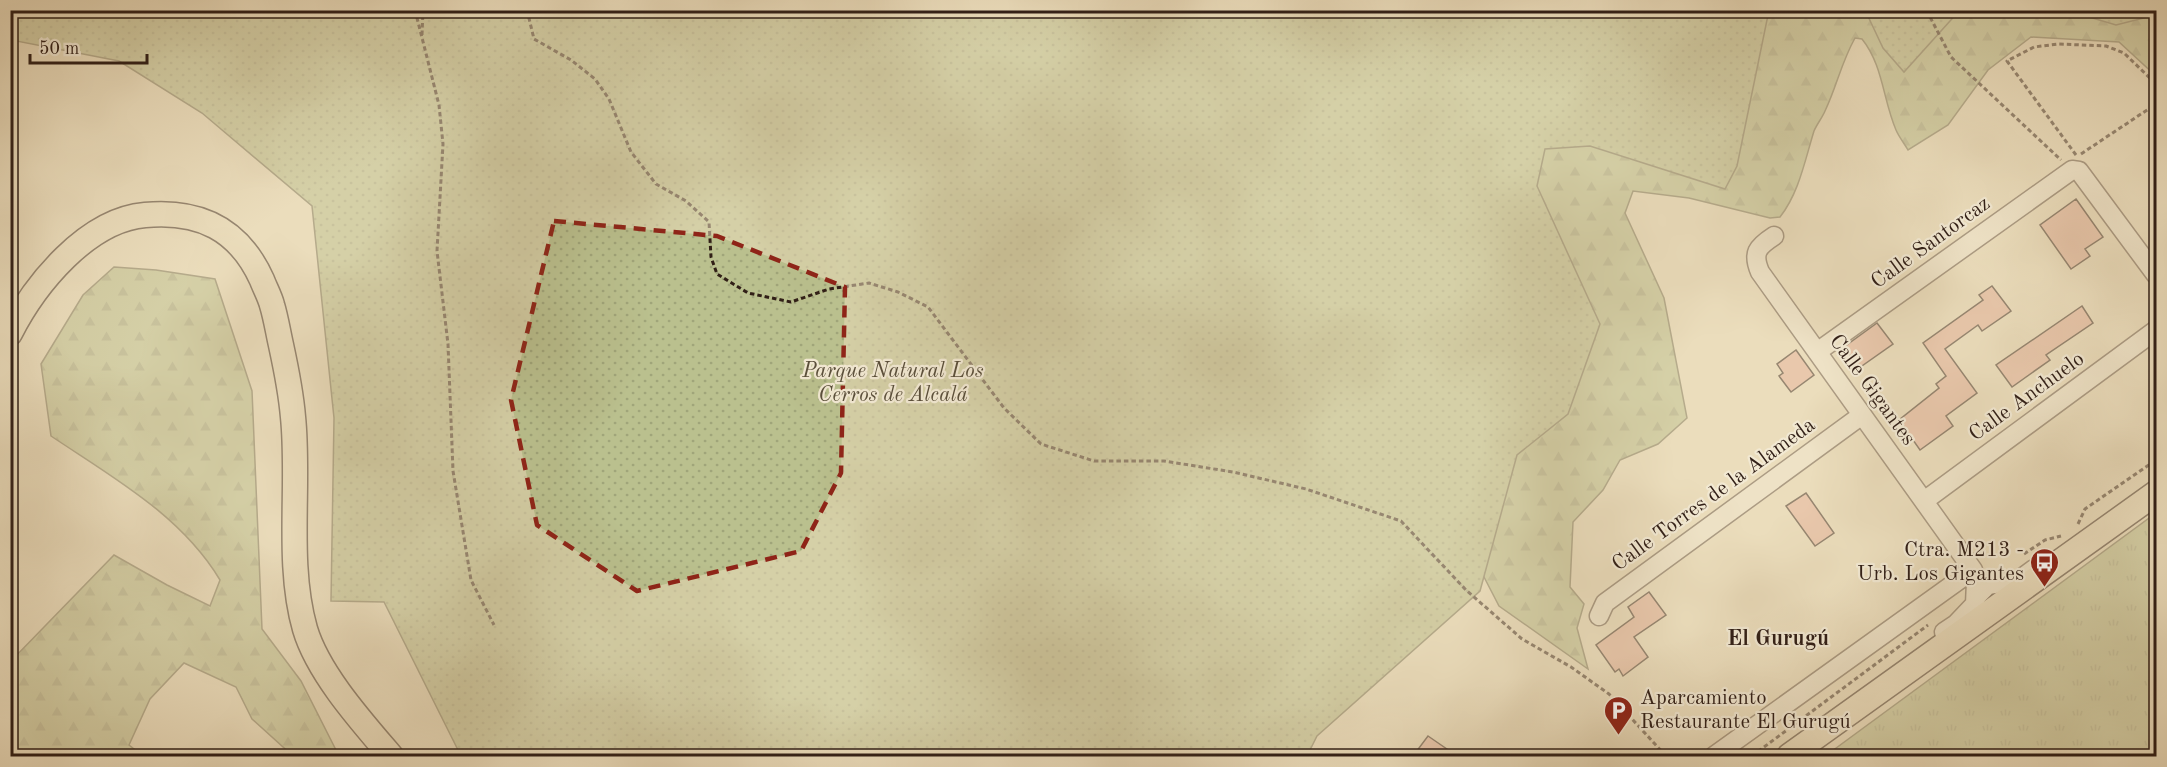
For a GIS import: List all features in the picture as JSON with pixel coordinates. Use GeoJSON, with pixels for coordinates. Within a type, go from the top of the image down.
{"type":"FeatureCollection","features":[{"type":"Feature","properties":{"kind":"main road"},"geometry":{"type":"LineString","coordinates":[[10,333],[19,316],[58,264],[91,236],[131,216],[165,213],[200,219],[234,238],[254,262],[272,303],[282,352],[293,416],[298,602],[306,631],[324,669],[391,756]]}},
{"type":"Feature","properties":{"kind":"main road"},"geometry":{"type":"LineString","coordinates":[[1923,661],[1982,605],[2012,588],[2072,538],[2157,493]]}},
{"type":"Feature","properties":{"kind":"main road"},"geometry":{"type":"LineString","coordinates":[[1789,756],[1923,661],[1983,630],[2070,564],[2072,538]]}},
{"type":"Feature","properties":{"kind":"street"},"geometry":{"type":"LineString","coordinates":[[2075,164],[2157,275]]}},
{"type":"Feature","properties":{"kind":"street","name":"Calle Santorcaz"},"geometry":{"type":"LineString","coordinates":[[1817,352],[2075,164]]}},
{"type":"Feature","properties":{"kind":"street","name":"Calle Gigantes"},"geometry":{"type":"LineString","coordinates":[[1774,236],[1762,243],[1756,253],[1755,261],[1760,272],[1973,570],[1982,605]]}},
{"type":"Feature","properties":{"kind":"street","name":"Calle Anchuelo"},"geometry":{"type":"LineString","coordinates":[[1924,501],[2157,330]]}},
{"type":"Feature","properties":{"kind":"street","name":"Calle Torres de la Alameda"},"geometry":{"type":"LineString","coordinates":[[1599,616],[1605,603],[1862,415]]}},
{"type":"Feature","properties":{"kind":"street"},"geometry":{"type":"LineString","coordinates":[[1714,756],[1973,570],[2012,588]]}},
{"type":"Feature","properties":{"kind":"path"},"geometry":{"type":"LineString","coordinates":[[415,10],[439,105],[443,144],[436,251],[448,344],[453,471],[471,580],[494,625]]}},
{"type":"Feature","properties":{"kind":"path"},"geometry":{"type":"LineString","coordinates":[[421,40],[423,10]]}},
{"type":"Feature","properties":{"kind":"path"},"geometry":{"type":"LineString","coordinates":[[527,10],[534,39],[571,60],[595,80],[609,99],[631,152],[656,184],[686,201],[709,222],[711,257],[717,274],[748,293],[791,302],[830,289],[869,283],[897,292],[928,307],[1004,408],[1041,444],[1094,461],[1164,461],[1233,472],[1306,489],[1401,521],[1466,590],[1522,639],[1571,667],[1609,694],[1666,756]]}},
{"type":"Feature","properties":{"kind":"path"},"geometry":{"type":"LineString","coordinates":[[1931,10],[1930,17],[1951,57],[2075,164]]}},
{"type":"Feature","properties":{"kind":"path"},"geometry":{"type":"LineString","coordinates":[[2075,164],[2007,61],[2034,47],[2058,44],[2106,46],[2124,53],[2157,84]]}},
{"type":"Feature","properties":{"kind":"path"},"geometry":{"type":"LineString","coordinates":[[2075,164],[2080,155],[2157,104]]}},
{"type":"Feature","properties":{"kind":"path"},"geometry":{"type":"LineString","coordinates":[[2020,556],[2045,540],[2072,538],[2085,509],[2157,460]]}},
{"type":"Feature","properties":{"kind":"path"},"geometry":{"type":"LineString","coordinates":[[1752,756],[1929,624]]}},
{"type":"Feature","properties":{"kind":"highlighted area"},"geometry":{"type":"Polygon","coordinates":[[[554,221],[717,236],[845,287],[841,473],[801,551],[637,591],[537,525],[511,400],[554,221]]]}},
{"type":"Feature","properties":{"kind":"green space","name":"Parque Natural Los Cerros de Alcalá"},"geometry":{"type":"Polygon","coordinates":[[[10,11],[1775,11],[1768,15],[1737,166],[1725,189],[1590,146],[1545,149],[1537,186],[1600,324],[1568,414],[1517,455],[1480,591],[1317,736],[1307,756],[461,756],[384,602],[331,601],[334,418],[312,206],[202,113],[119,61],[11,40],[10,11]]]}},
{"type":"Feature","properties":{"kind":"green space"},"geometry":{"type":"Polygon","coordinates":[[[1257,11],[2156,11],[2156,76],[2119,42],[2031,37],[1988,70],[1948,125],[1908,150],[1897,133],[1879,71],[1869,49],[1862,39],[1855,38],[1824,114],[1814,131],[1797,187],[1780,217],[1770,218],[1689,198],[1633,191],[1625,213],[1664,298],[1687,418],[1658,444],[1620,460],[1603,490],[1573,522],[1570,587],[1584,604],[1577,628],[1588,669],[1499,606],[1452,515],[1257,11]]]}},
{"type":"Feature","properties":{"kind":"green space"},"geometry":{"type":"Polygon","coordinates":[[[1863,11],[1959,11],[1904,72],[1883,48],[1866,12],[1863,11]]]}},
{"type":"Feature","properties":{"kind":"green space"},"geometry":{"type":"Polygon","coordinates":[[[2069,11],[2156,11],[2156,15],[2116,25],[2069,11]]]}},
{"type":"Feature","properties":{"kind":"green space"},"geometry":{"type":"Polygon","coordinates":[[[114,267],[156,270],[215,279],[252,391],[262,629],[301,681],[339,756],[293,756],[252,719],[236,687],[184,663],[150,699],[129,745],[143,756],[11,756],[11,661],[114,555],[210,606],[220,580],[186,536],[144,499],[51,436],[41,364],[83,295],[114,267]]]}},
{"type":"Feature","properties":{"kind":"green space"},"geometry":{"type":"Polygon","coordinates":[[[2156,513],[2156,756],[1833,756],[1828,754],[2156,513]]]}},
{"type":"Feature","properties":{"kind":"building"},"geometry":{"type":"Polygon","coordinates":[[[2076,199],[2103,237],[2085,249],[2090,256],[2071,269],[2040,225],[2076,199]]]}},
{"type":"Feature","properties":{"kind":"building"},"geometry":{"type":"Polygon","coordinates":[[[1992,286],[2011,311],[1982,331],[1978,325],[1945,349],[1977,393],[1946,416],[1953,426],[1920,450],[1899,420],[1939,388],[1936,384],[1946,376],[1923,343],[1983,300],[1979,295],[1992,286]]]}},
{"type":"Feature","properties":{"kind":"building"},"geometry":{"type":"Polygon","coordinates":[[[2082,306],[2093,323],[2046,355],[2050,360],[2012,387],[1996,365],[2082,306]]]}},
{"type":"Feature","properties":{"kind":"building"},"geometry":{"type":"Polygon","coordinates":[[[1877,323],[1893,344],[1859,368],[1844,347],[1877,323]]]}},
{"type":"Feature","properties":{"kind":"building"},"geometry":{"type":"Polygon","coordinates":[[[1796,350],[1814,375],[1791,392],[1779,376],[1783,373],[1777,364],[1796,350]]]}},
{"type":"Feature","properties":{"kind":"building"},"geometry":{"type":"Polygon","coordinates":[[[1806,493],[1834,533],[1815,546],[1786,506],[1806,493]]]}},
{"type":"Feature","properties":{"kind":"building"},"geometry":{"type":"Polygon","coordinates":[[[1649,592],[1666,615],[1634,637],[1648,657],[1623,676],[1619,669],[1615,672],[1596,645],[1634,617],[1628,607],[1649,592]]]}},
{"type":"Feature","properties":{"kind":"building"},"geometry":{"type":"Polygon","coordinates":[[[1428,736],[1457,756],[1413,756],[1428,736]]]}},
{"type":"Feature","properties":{"kind":"place","name":"Ctra. M213 - Urb. Los Gigantes"},"geometry":{"type":"Point","coordinates":[2045,588]}},
{"type":"Feature","properties":{"kind":"place","name":"Aparcamiento Restaurante El Gurugú"},"geometry":{"type":"Point","coordinates":[1619,736]}},
{"type":"Feature","properties":{"kind":"district","name":"El Gurugú"},"geometry":{"type":"Point","coordinates":[1778,639]}}]}
